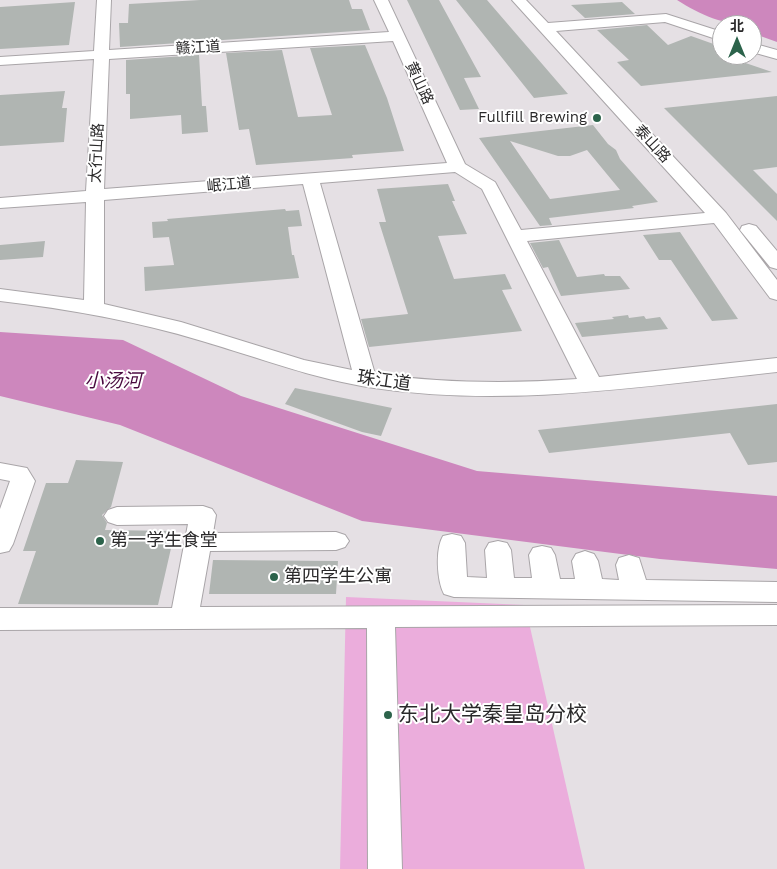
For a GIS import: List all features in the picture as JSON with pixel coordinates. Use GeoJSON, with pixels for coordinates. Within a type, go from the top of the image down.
{"type":"FeatureCollection","features":[{"type":"Feature","properties":{"kind":"street","name":"太行山路"},"geometry":{"type":"LineString","coordinates":[[94,306],[95,196],[104,0]]}},
{"type":"Feature","properties":{"kind":"street","name":"黄山路"},"geometry":{"type":"LineString","coordinates":[[381,0],[458,167]]}},
{"type":"Feature","properties":{"kind":"street","name":"泰山路"},"geometry":{"type":"LineString","coordinates":[[519,0],[551,27],[720,217],[777,294]]}},
{"type":"Feature","properties":{"kind":"street"},"geometry":{"type":"LineString","coordinates":[[532,0],[551,27],[739,218],[777,263]]}},
{"type":"Feature","properties":{"kind":"street"},"geometry":{"type":"LineString","coordinates":[[551,27],[666,18],[712,34]]}},
{"type":"Feature","properties":{"kind":"street","name":"赣江道"},"geometry":{"type":"LineString","coordinates":[[0,61],[397,36]]}},
{"type":"Feature","properties":{"kind":"street"},"geometry":{"type":"LineString","coordinates":[[762,50],[777,55]]}},
{"type":"Feature","properties":{"kind":"street"},"geometry":{"type":"LineString","coordinates":[[458,167],[489,186],[591,384]]}},
{"type":"Feature","properties":{"kind":"street","name":"岷江道"},"geometry":{"type":"LineString","coordinates":[[0,203],[458,167]]}},
{"type":"Feature","properties":{"kind":"street"},"geometry":{"type":"LineString","coordinates":[[310,178],[365,379]]}},
{"type":"Feature","properties":{"kind":"street"},"geometry":{"type":"LineString","coordinates":[[515,236],[720,217]]}},
{"type":"Feature","properties":{"kind":"street","name":"珠江道"},"geometry":{"type":"LineString","coordinates":[[0,295],[94,306],[196,332],[286,362],[365,379],[466,390],[511,390],[591,384],[777,365]]}},
{"type":"Feature","properties":{"kind":"street"},"geometry":{"type":"LineString","coordinates":[[0,471],[18,474],[23,481],[0,544]]}},
{"type":"Feature","properties":{"kind":"street"},"geometry":{"type":"LineString","coordinates":[[117,516],[203,515],[184,618]]}},
{"type":"Feature","properties":{"kind":"street"},"geometry":{"type":"LineString","coordinates":[[198,542],[336,541]]}},
{"type":"Feature","properties":{"kind":"street"},"geometry":{"type":"LineString","coordinates":[[452,542],[454,587],[590,590],[632,577],[718,581],[777,592]]}},
{"type":"Feature","properties":{"kind":"street"},"geometry":{"type":"LineString","coordinates":[[498,550],[501,588]]}},
{"type":"Feature","properties":{"kind":"street"},"geometry":{"type":"LineString","coordinates":[[542,555],[548,589]]}},
{"type":"Feature","properties":{"kind":"street"},"geometry":{"type":"LineString","coordinates":[[585,561],[590,590]]}},
{"type":"Feature","properties":{"kind":"street"},"geometry":{"type":"LineString","coordinates":[[0,619],[777,615]]}},
{"type":"Feature","properties":{"kind":"street"},"geometry":{"type":"LineString","coordinates":[[381,618],[385,869]]}},
{"type":"Feature","properties":{"kind":"shaded area"},"geometry":{"type":"Polygon","coordinates":[[[346,597],[525,605],[585,869],[340,869],[346,597]]]}},
{"type":"Feature","properties":{"kind":"water"},"geometry":{"type":"Polygon","coordinates":[[[677,0],[777,0],[777,42],[762,37],[762,15],[712,15],[712,18],[677,0]]]}},
{"type":"Feature","properties":{"kind":"water","name":"小汤河"},"geometry":{"type":"Polygon","coordinates":[[[0,332],[123,340],[241,396],[477,471],[777,496],[777,569],[660,559],[362,521],[120,425],[0,396],[0,332]]]}},
{"type":"Feature","properties":{"kind":"building"},"geometry":{"type":"Polygon","coordinates":[[[200,0],[349,0],[352,9],[362,9],[370,30],[120,47],[119,23],[128,23],[129,4],[200,0]]]}},
{"type":"Feature","properties":{"kind":"building"},"geometry":{"type":"Polygon","coordinates":[[[407,0],[439,0],[481,77],[464,78],[479,109],[460,110],[407,0]]]}},
{"type":"Feature","properties":{"kind":"building"},"geometry":{"type":"Polygon","coordinates":[[[456,0],[487,0],[568,94],[534,98],[456,0]]]}},
{"type":"Feature","properties":{"kind":"building"},"geometry":{"type":"Polygon","coordinates":[[[75,2],[69,45],[0,49],[0,7],[75,2]]]}},
{"type":"Feature","properties":{"kind":"building"},"geometry":{"type":"Polygon","coordinates":[[[622,2],[635,14],[585,18],[571,5],[622,2]]]}},
{"type":"Feature","properties":{"kind":"building"},"geometry":{"type":"Polygon","coordinates":[[[647,25],[668,45],[691,36],[712,43],[712,65],[751,65],[772,72],[641,86],[617,62],[629,60],[597,30],[647,25]]]}},
{"type":"Feature","properties":{"kind":"building"},"geometry":{"type":"Polygon","coordinates":[[[365,45],[387,98],[404,151],[352,155],[353,158],[256,165],[249,129],[239,130],[226,53],[282,50],[298,117],[332,115],[310,48],[365,45]]]}},
{"type":"Feature","properties":{"kind":"building"},"geometry":{"type":"Polygon","coordinates":[[[199,55],[202,106],[206,106],[208,132],[182,134],[181,115],[130,119],[130,94],[126,94],[126,60],[199,55]]]}},
{"type":"Feature","properties":{"kind":"building"},"geometry":{"type":"Polygon","coordinates":[[[65,91],[62,108],[67,108],[64,142],[0,146],[0,95],[65,91]]]}},
{"type":"Feature","properties":{"kind":"building"},"geometry":{"type":"Polygon","coordinates":[[[777,96],[777,167],[753,170],[777,194],[777,221],[664,108],[777,96]]]}},
{"type":"Feature","properties":{"kind":"building"},"geometry":{"type":"Polygon","coordinates":[[[593,125],[658,202],[632,206],[634,208],[549,218],[552,225],[540,226],[479,138],[593,125]],[[510,141],[550,199],[620,190],[587,150],[570,156],[558,156],[510,141]]]}},
{"type":"Feature","properties":{"kind":"building"},"geometry":{"type":"Polygon","coordinates":[[[448,184],[455,201],[452,201],[467,234],[438,236],[454,279],[505,274],[512,289],[502,290],[522,331],[369,347],[361,319],[408,314],[379,222],[386,222],[377,189],[448,184]]]}},
{"type":"Feature","properties":{"kind":"building"},"geometry":{"type":"Polygon","coordinates":[[[285,209],[286,211],[299,210],[302,226],[288,227],[292,255],[294,255],[299,278],[145,291],[144,267],[174,265],[169,237],[153,238],[152,222],[168,221],[167,219],[285,209]]]}},
{"type":"Feature","properties":{"kind":"building"},"geometry":{"type":"Polygon","coordinates":[[[680,232],[738,319],[712,321],[671,260],[659,260],[643,235],[680,232]]]}},
{"type":"Feature","properties":{"kind":"building"},"geometry":{"type":"Polygon","coordinates":[[[559,240],[577,277],[604,274],[605,276],[620,276],[630,289],[561,296],[548,267],[543,268],[530,243],[559,240]]]}},
{"type":"Feature","properties":{"kind":"building"},"geometry":{"type":"Polygon","coordinates":[[[45,241],[43,257],[0,260],[0,245],[45,241]]]}},
{"type":"Feature","properties":{"kind":"building"},"geometry":{"type":"Polygon","coordinates":[[[628,315],[629,318],[644,316],[646,319],[660,317],[668,329],[582,337],[575,323],[614,319],[612,317],[628,315]]]}},
{"type":"Feature","properties":{"kind":"building"},"geometry":{"type":"Polygon","coordinates":[[[295,388],[392,408],[381,436],[362,432],[285,404],[295,388]]]}},
{"type":"Feature","properties":{"kind":"building"},"geometry":{"type":"Polygon","coordinates":[[[777,404],[777,462],[748,465],[730,433],[549,453],[538,430],[777,404]]]}},
{"type":"Feature","properties":{"kind":"building","name":"第一学生食堂"},"geometry":{"type":"Polygon","coordinates":[[[76,460],[123,462],[111,507],[102,515],[107,523],[105,530],[175,531],[158,605],[18,604],[36,551],[23,551],[46,483],[68,483],[76,460]]]}},
{"type":"Feature","properties":{"kind":"building","name":"第四学生公寓"},"geometry":{"type":"Polygon","coordinates":[[[213,560],[338,561],[336,594],[209,594],[213,560]]]}},
{"type":"Feature","properties":{"kind":"place","name":"Fullfill Brewing"},"geometry":{"type":"Point","coordinates":[597,118]}},
{"type":"Feature","properties":{"kind":"place","name":"第一学生食堂"},"geometry":{"type":"Point","coordinates":[100,541]}},
{"type":"Feature","properties":{"kind":"place","name":"第四学生公寓"},"geometry":{"type":"Point","coordinates":[274,577]}},
{"type":"Feature","properties":{"kind":"place","name":"东北大学秦皇岛分校"},"geometry":{"type":"Point","coordinates":[388,715]}}]}
